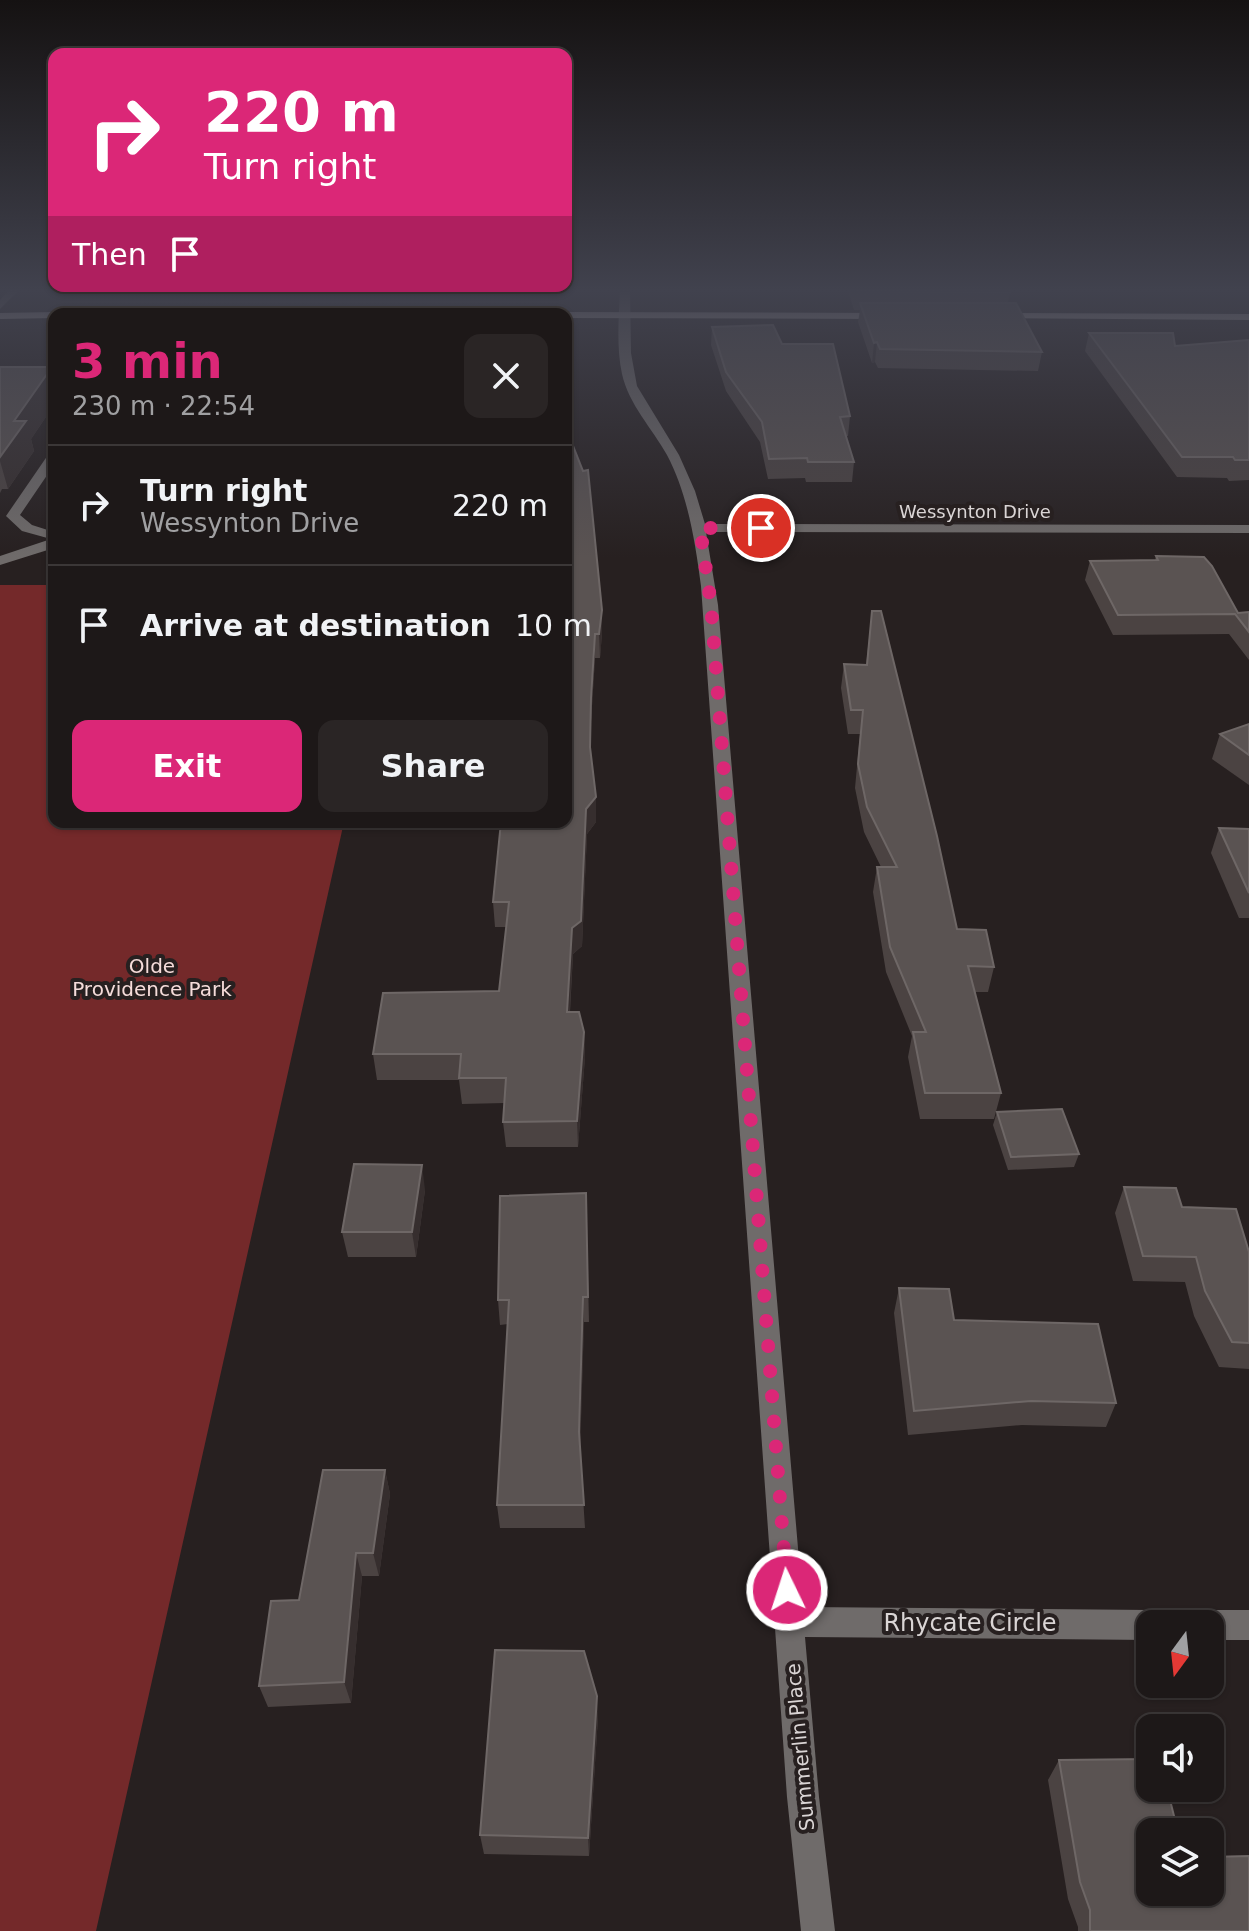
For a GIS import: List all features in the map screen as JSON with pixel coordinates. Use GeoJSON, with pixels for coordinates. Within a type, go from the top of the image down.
{"type":"FeatureCollection","features":[{"type":"Feature","properties":{"kind":"street","name":"Summerlin Place"},"geometry":{"type":"LineString","coordinates":[[630,378],[639,404],[673,455],[700,528],[711,605],[803,1797],[818,1931]]}},
{"type":"Feature","properties":{"kind":"street"},"geometry":{"type":"LineString","coordinates":[[48,464],[13,516],[27,528],[48,534]]}},
{"type":"Feature","properties":{"kind":"street","name":"Wessynton Drive"},"geometry":{"type":"LineString","coordinates":[[700,528],[1249,529]]}},
{"type":"Feature","properties":{"kind":"street"},"geometry":{"type":"LineString","coordinates":[[0,561],[48,545]]}},
{"type":"Feature","properties":{"kind":"street","name":"Rhycate Circle"},"geometry":{"type":"LineString","coordinates":[[789,1622],[1136,1625]]}},
{"type":"Feature","properties":{"kind":"street"},"geometry":{"type":"LineString","coordinates":[[1224,1625],[1249,1625]]}},
{"type":"Feature","properties":{"kind":"green space","name":"Olde Providence Park"},"geometry":{"type":"Polygon","coordinates":[[[0,585],[48,585],[48,828],[343,828],[96,1931],[0,1931],[0,585]]]}},
{"type":"Feature","properties":{"kind":"building"},"geometry":{"type":"Polygon","coordinates":[[[0,378],[44,378],[14,421],[26,421],[0,457],[0,378]]]}},
{"type":"Feature","properties":{"kind":"building"},"geometry":{"type":"Polygon","coordinates":[[[730,378],[841,378],[850,416],[840,417],[854,462],[769,459],[762,422],[730,378]]]}},
{"type":"Feature","properties":{"kind":"building"},"geometry":{"type":"Polygon","coordinates":[[[1123,378],[1249,378],[1249,460],[1182,457],[1123,378]]]}},
{"type":"Feature","properties":{"kind":"building"},"geometry":{"type":"Polygon","coordinates":[[[572,443],[583,471],[588,470],[602,610],[599,634],[595,634],[591,698],[590,747],[596,797],[586,809],[581,921],[572,928],[567,1012],[579,1012],[584,1032],[577,1121],[503,1122],[506,1078],[459,1078],[461,1054],[373,1054],[383,993],[499,991],[509,902],[493,902],[500,828],[572,828],[572,443]]]}},
{"type":"Feature","properties":{"kind":"building"},"geometry":{"type":"Polygon","coordinates":[[[1156,556],[1204,557],[1238,613],[1249,612],[1249,632],[1235,614],[1118,615],[1090,561],[1158,560],[1156,556]]]}},
{"type":"Feature","properties":{"kind":"building"},"geometry":{"type":"Polygon","coordinates":[[[872,611],[881,611],[957,929],[986,930],[994,967],[968,966],[1001,1093],[925,1093],[913,1032],[926,1032],[890,947],[877,867],[897,867],[867,807],[858,764],[863,710],[851,710],[844,664],[867,665],[872,611]]]}},
{"type":"Feature","properties":{"kind":"building"},"geometry":{"type":"Polygon","coordinates":[[[1249,724],[1249,755],[1220,734],[1249,724]]]}},
{"type":"Feature","properties":{"kind":"building"},"geometry":{"type":"Polygon","coordinates":[[[1219,828],[1249,829],[1249,893],[1219,828]]]}},
{"type":"Feature","properties":{"kind":"building"},"geometry":{"type":"Polygon","coordinates":[[[1062,1109],[1079,1154],[1011,1157],[997,1112],[1062,1109]]]}},
{"type":"Feature","properties":{"kind":"building"},"geometry":{"type":"Polygon","coordinates":[[[354,1164],[422,1165],[412,1232],[342,1232],[354,1164]]]}},
{"type":"Feature","properties":{"kind":"building"},"geometry":{"type":"Polygon","coordinates":[[[1124,1187],[1176,1188],[1182,1207],[1236,1209],[1249,1252],[1249,1343],[1232,1342],[1205,1291],[1196,1257],[1143,1256],[1124,1187]]]}},
{"type":"Feature","properties":{"kind":"building"},"geometry":{"type":"Polygon","coordinates":[[[586,1193],[588,1297],[583,1297],[579,1432],[584,1505],[497,1505],[509,1300],[498,1300],[500,1196],[586,1193]]]}},
{"type":"Feature","properties":{"kind":"building"},"geometry":{"type":"Polygon","coordinates":[[[899,1288],[949,1289],[954,1320],[1098,1324],[1116,1403],[1031,1401],[914,1411],[899,1288]]]}},
{"type":"Feature","properties":{"kind":"building"},"geometry":{"type":"Polygon","coordinates":[[[323,1470],[385,1470],[373,1553],[356,1553],[344,1682],[259,1686],[271,1601],[299,1600],[323,1470]]]}},
{"type":"Feature","properties":{"kind":"building"},"geometry":{"type":"Polygon","coordinates":[[[495,1650],[584,1651],[597,1696],[588,1838],[480,1835],[495,1650]]]}},
{"type":"Feature","properties":{"kind":"building"},"geometry":{"type":"Polygon","coordinates":[[[1136,1759],[1136,1802],[1170,1802],[1174,1818],[1136,1818],[1136,1906],[1224,1906],[1224,1857],[1249,1856],[1249,1931],[1090,1931],[1090,1910],[1080,1882],[1059,1760],[1136,1759]]]}},
{"type":"Feature","properties":{"kind":"route"},"geometry":{"type":"LineString","coordinates":[[761,528],[700,528],[711,605],[787,1590]]}}]}
